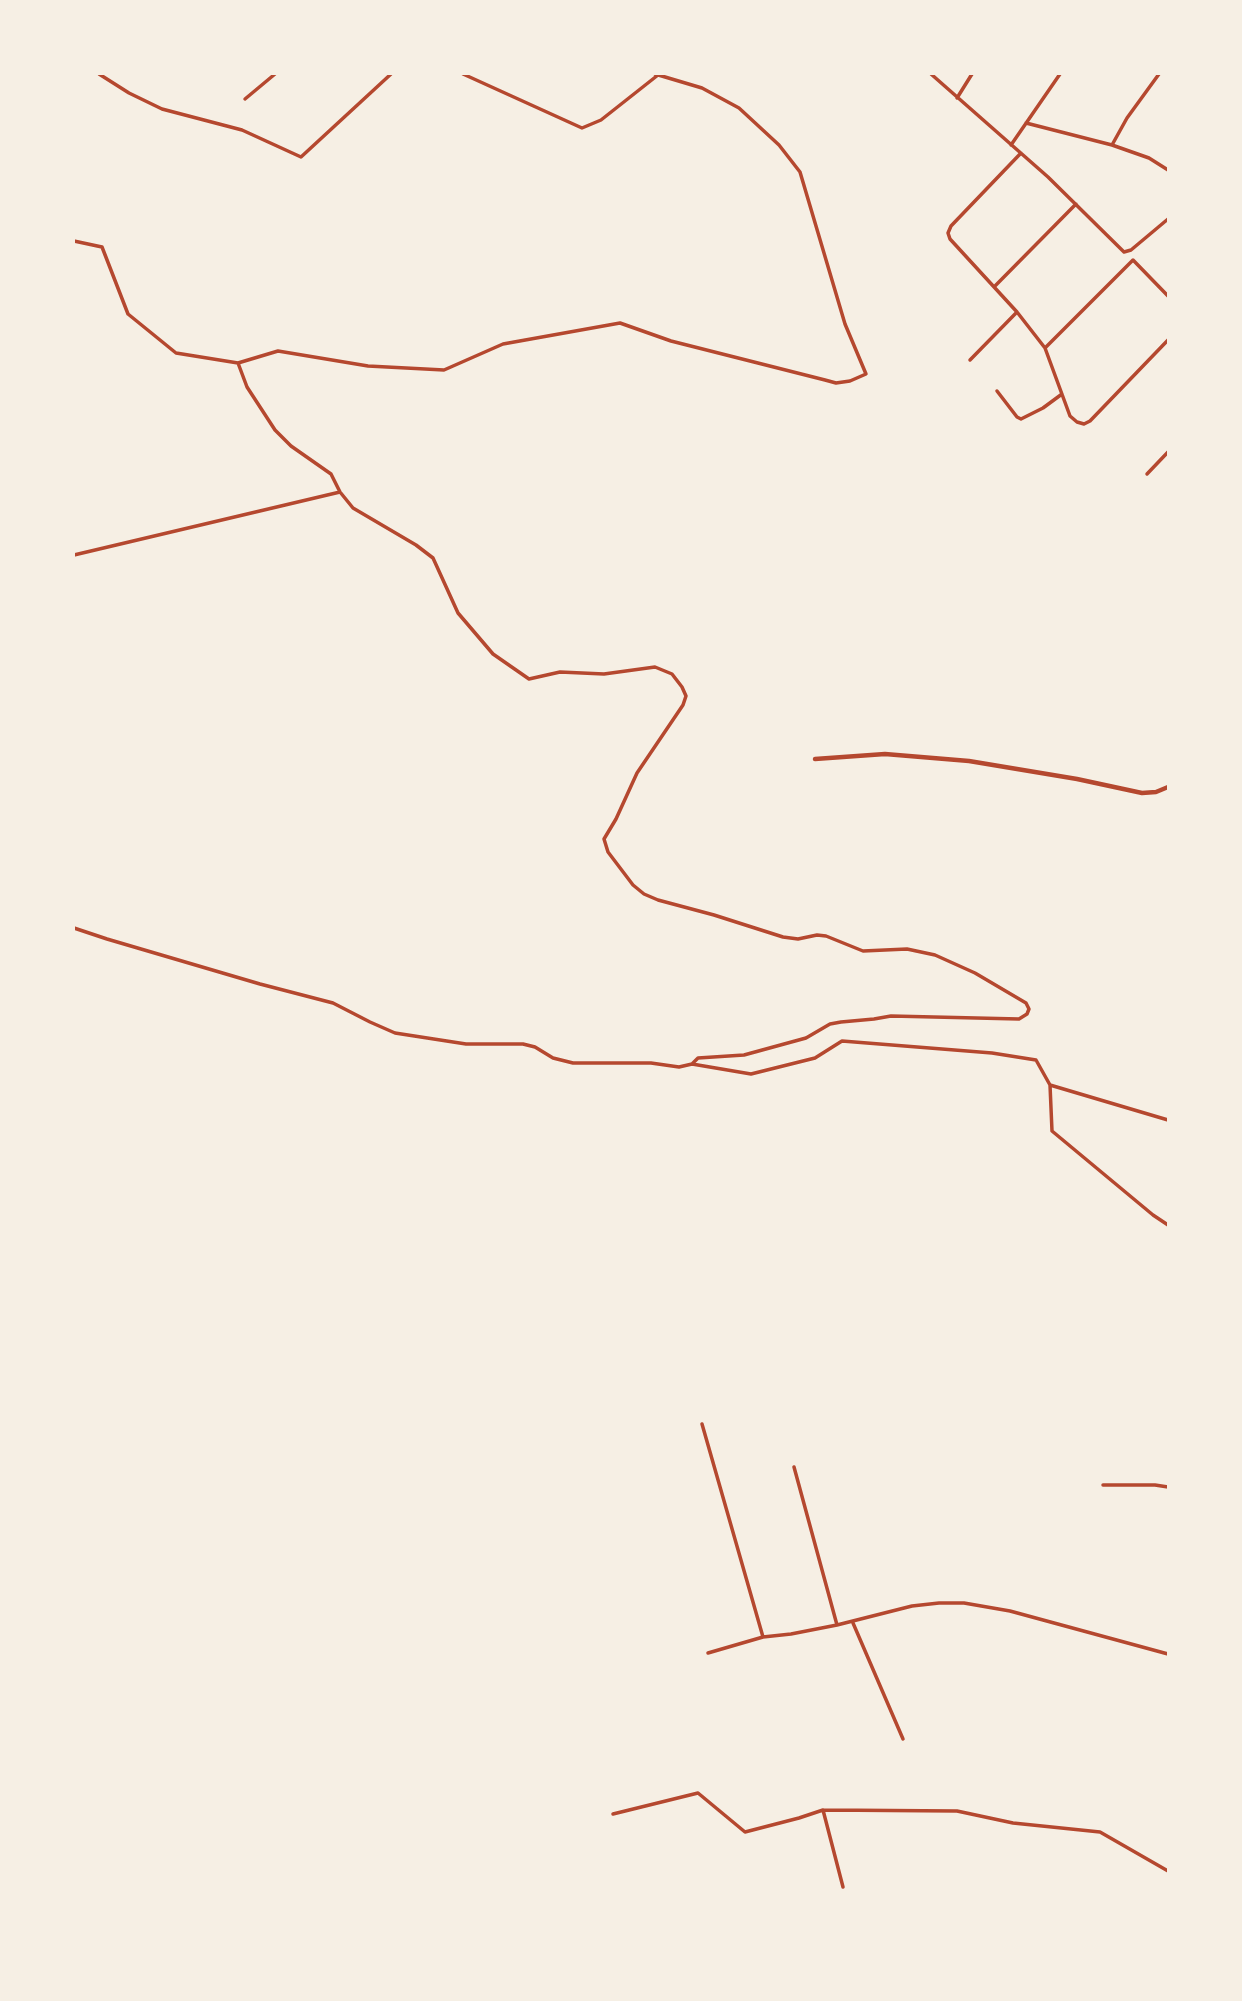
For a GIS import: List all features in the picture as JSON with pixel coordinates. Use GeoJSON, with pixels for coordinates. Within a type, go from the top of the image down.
{"type":"FeatureCollection","features":[{"type":"Feature","properties":{"kind":"street"},"geometry":{"type":"LineString","coordinates":[[99,74],[128,93],[162,109],[242,130],[301,157],[391,74]]}},
{"type":"Feature","properties":{"kind":"street"},"geometry":{"type":"LineString","coordinates":[[245,99],[275,74]]}},
{"type":"Feature","properties":{"kind":"street"},"geometry":{"type":"LineString","coordinates":[[74,241],[102,247],[128,314],[177,353],[238,363],[278,351],[368,366],[444,370],[503,344],[620,323],[671,341],[836,383],[850,381],[866,374],[845,324],[800,172],[779,145],[739,108],[702,88],[656,74],[601,120],[582,128],[463,74]]}},
{"type":"Feature","properties":{"kind":"street"},"geometry":{"type":"LineString","coordinates":[[931,74],[1076,204],[1168,296]]}},
{"type":"Feature","properties":{"kind":"street"},"geometry":{"type":"LineString","coordinates":[[957,98],[972,74]]}},
{"type":"Feature","properties":{"kind":"street"},"geometry":{"type":"LineString","coordinates":[[1011,145],[1060,74]]}},
{"type":"Feature","properties":{"kind":"street"},"geometry":{"type":"LineString","coordinates":[[1112,145],[1127,118],[1159,74]]}},
{"type":"Feature","properties":{"kind":"street"},"geometry":{"type":"LineString","coordinates":[[1026,124],[1112,145],[1149,158],[1168,170]]}},
{"type":"Feature","properties":{"kind":"street"},"geometry":{"type":"LineString","coordinates":[[1021,153],[948,230],[950,239],[1017,312],[1045,348],[1070,416],[1084,424],[1090,421],[1168,340]]}},
{"type":"Feature","properties":{"kind":"street"},"geometry":{"type":"LineString","coordinates":[[994,287],[1076,204]]}},
{"type":"Feature","properties":{"kind":"street"},"geometry":{"type":"LineString","coordinates":[[1124,252],[1131,250],[1168,219]]}},
{"type":"Feature","properties":{"kind":"street"},"geometry":{"type":"LineString","coordinates":[[1045,348],[1133,260]]}},
{"type":"Feature","properties":{"kind":"street"},"geometry":{"type":"LineString","coordinates":[[970,360],[1017,312]]}},
{"type":"Feature","properties":{"kind":"street"},"geometry":{"type":"LineString","coordinates":[[238,363],[247,387],[275,430],[291,446],[331,474],[340,492],[353,508],[433,558],[458,612],[493,654],[529,679],[560,672],[604,674],[655,667],[672,674],[682,687],[686,696],[683,705],[637,773],[604,839],[608,852],[634,885],[658,900],[783,937],[797,939],[826,936],[863,951],[907,949],[935,955],[975,973],[1026,1003],[1029,1009],[1027,1014],[1019,1019],[891,1016],[841,1021],[830,1024],[806,1038],[744,1055],[698,1058],[692,1064]]}},
{"type":"Feature","properties":{"kind":"street"},"geometry":{"type":"LineString","coordinates":[[997,391],[1021,419],[1062,394]]}},
{"type":"Feature","properties":{"kind":"street"},"geometry":{"type":"LineString","coordinates":[[1147,474],[1168,452]]}},
{"type":"Feature","properties":{"kind":"street"},"geometry":{"type":"LineString","coordinates":[[74,555],[340,492]]}},
{"type":"Feature","properties":{"kind":"street"},"geometry":{"type":"LineString","coordinates":[[815,759],[885,754],[969,761],[1142,793],[1156,792],[1168,787]]}},
{"type":"Feature","properties":{"kind":"street"},"geometry":{"type":"LineString","coordinates":[[74,928],[333,1003],[395,1033],[466,1044],[523,1044],[536,1047],[553,1058],[573,1063],[652,1063],[679,1067],[692,1064],[751,1074],[815,1058],[842,1041],[992,1053],[1036,1060],[1050,1085],[1052,1131],[1168,1225]]}},
{"type":"Feature","properties":{"kind":"street"},"geometry":{"type":"LineString","coordinates":[[1050,1085],[1168,1120]]}},
{"type":"Feature","properties":{"kind":"street"},"geometry":{"type":"LineString","coordinates":[[702,1424],[763,1637]]}},
{"type":"Feature","properties":{"kind":"street"},"geometry":{"type":"LineString","coordinates":[[794,1467],[837,1625]]}},
{"type":"Feature","properties":{"kind":"street"},"geometry":{"type":"LineString","coordinates":[[1102,1485],[1155,1485],[1168,1488]]}},
{"type":"Feature","properties":{"kind":"street"},"geometry":{"type":"LineString","coordinates":[[708,1653],[763,1637],[852,1622],[912,1606],[964,1603],[1010,1611],[1168,1654]]}},
{"type":"Feature","properties":{"kind":"street"},"geometry":{"type":"LineString","coordinates":[[852,1622],[904,1739]]}},
{"type":"Feature","properties":{"kind":"street"},"geometry":{"type":"LineString","coordinates":[[613,1814],[698,1793],[745,1832],[823,1810],[957,1811],[1013,1823],[1104,1834],[1168,1871]]}},
{"type":"Feature","properties":{"kind":"street"},"geometry":{"type":"LineString","coordinates":[[823,1810],[843,1887]]}}]}
